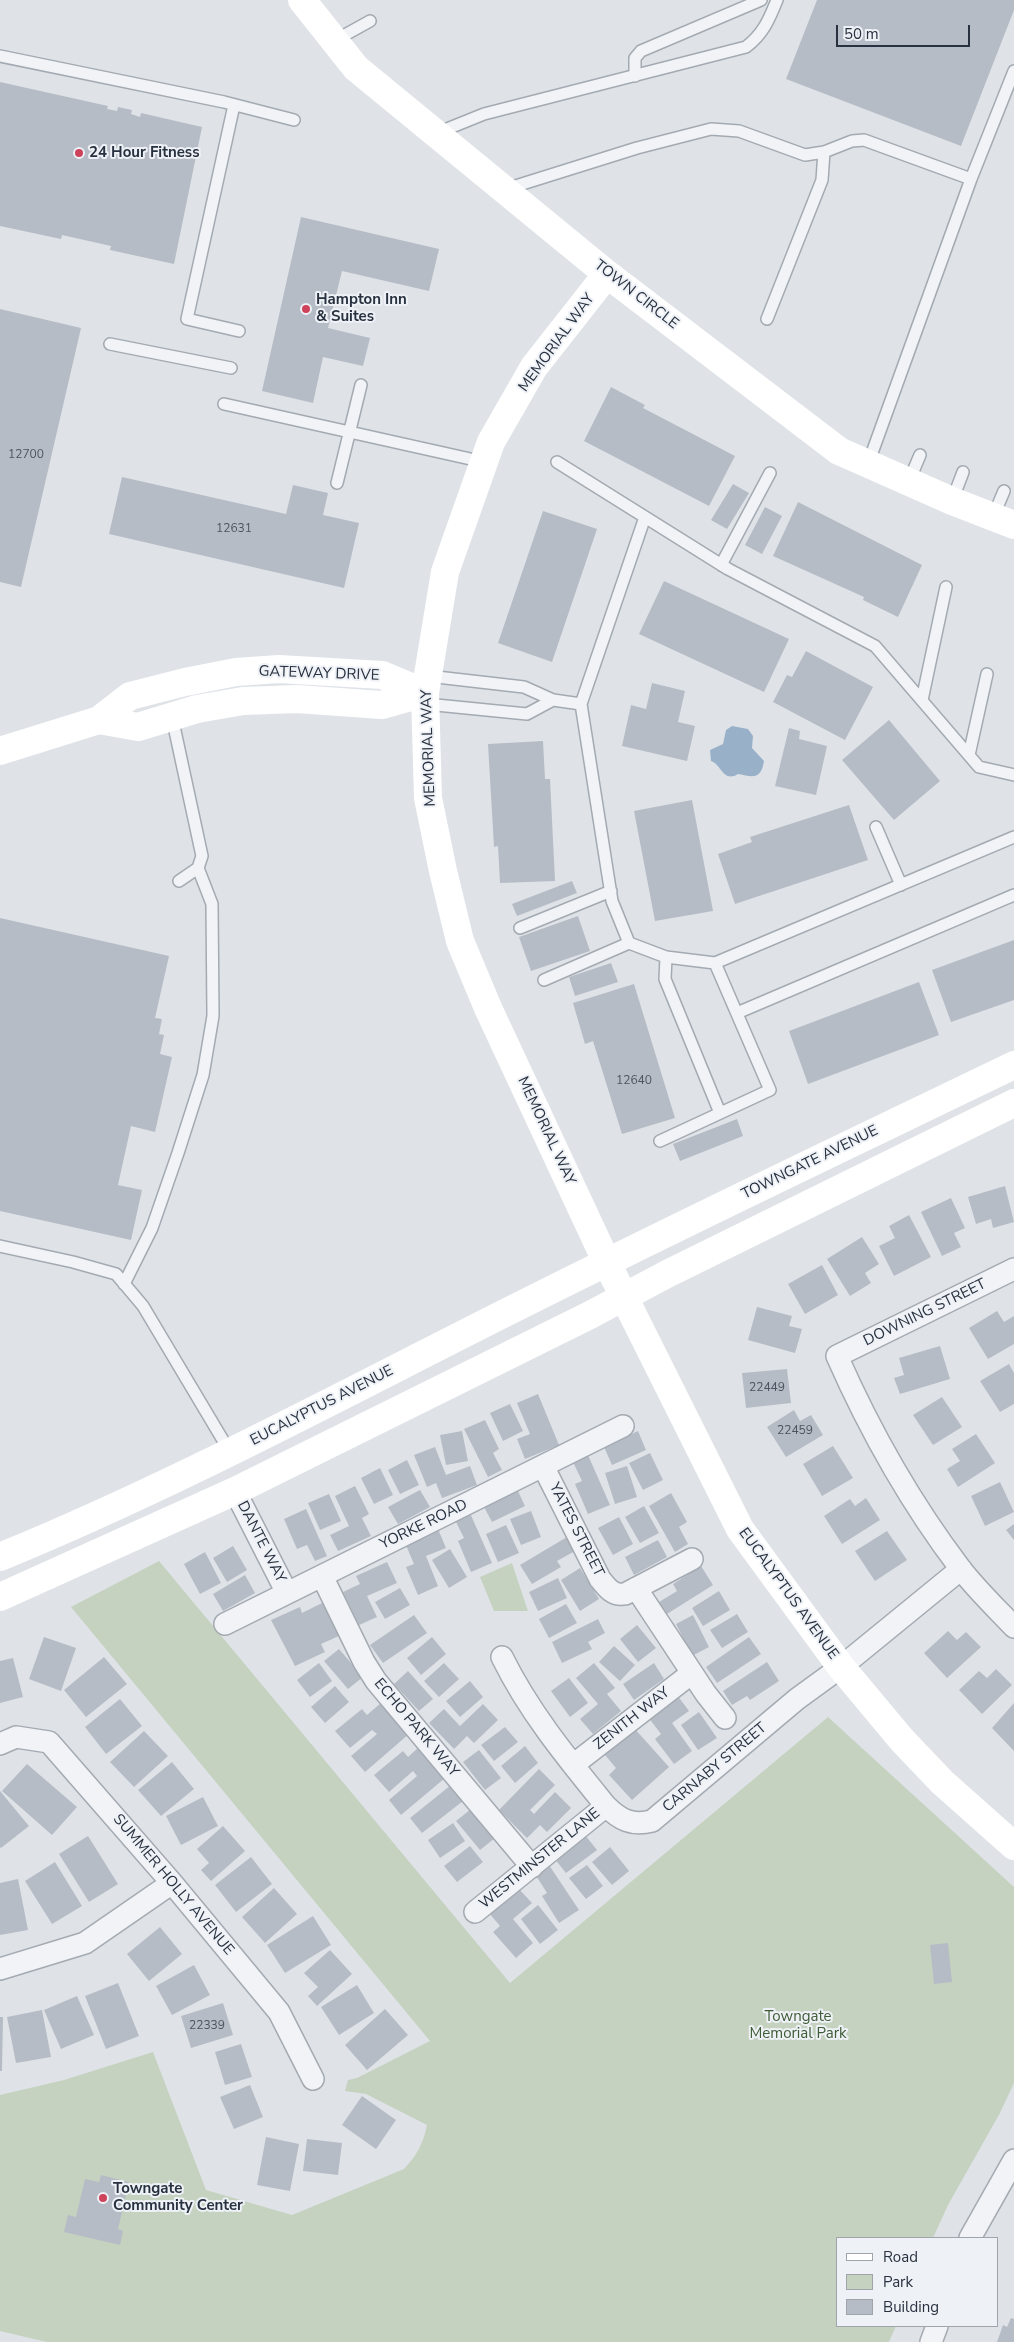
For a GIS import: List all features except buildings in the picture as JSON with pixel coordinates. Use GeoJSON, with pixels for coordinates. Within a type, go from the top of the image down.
{"type":"FeatureCollection","features":[{"type":"Feature","properties":{"kind":"street","name":"TOWN CIRCLE"},"geometry":{"type":"LineString","coordinates":[[302,0],[356,68],[608,274],[839,451],[952,501],[1004,521]]}},
{"type":"Feature","properties":{"kind":"street","name":"MEMORIAL WAY"},"geometry":{"type":"LineString","coordinates":[[607,1263],[488,1008],[460,941],[428,798],[426,691],[445,572],[491,442],[534,368],[608,274]]}},
{"type":"Feature","properties":{"kind":"street","name":"GATEWAY DRIVE"},"geometry":{"type":"LineString","coordinates":[[0,751],[99,720],[130,696],[185,682],[236,672],[279,669],[382,675],[426,691]]}},
{"type":"Feature","properties":{"kind":"street","name":"GATEWAY DRIVE"},"geometry":{"type":"LineString","coordinates":[[99,720],[138,726],[197,709],[244,702],[297,699],[382,705],[426,691]]}},
{"type":"Feature","properties":{"kind":"street","name":"TOWNGATE AVENUE"},"geometry":{"type":"LineString","coordinates":[[607,1263],[1014,1065]]}},
{"type":"Feature","properties":{"kind":"street"},"geometry":{"type":"LineString","coordinates":[[0,1597],[236,1491],[666,1274],[1014,1103]]}},
{"type":"Feature","properties":{"kind":"street","name":"EUCALYPTUS AVENUE"},"geometry":{"type":"LineString","coordinates":[[0,1557],[88,1521],[607,1263],[740,1529],[841,1667],[935,1776],[1014,1846]]}},
{"type":"Feature","properties":{"kind":"street","name":"DOWNING STREET"},"geometry":{"type":"LineString","coordinates":[[961,1569],[907,1491],[861,1410],[837,1356],[1014,1269]]}},
{"type":"Feature","properties":{"kind":"street"},"geometry":{"type":"LineString","coordinates":[[236,1491],[240,1464],[312,1427],[312,1411]]}},
{"type":"Feature","properties":{"kind":"street","name":"YORKE ROAD"},"geometry":{"type":"LineString","coordinates":[[225,1624],[623,1426]]}},
{"type":"Feature","properties":{"kind":"street"},"geometry":{"type":"LineString","coordinates":[[80,1562],[96,1538],[211,1477],[230,1452]]}},
{"type":"Feature","properties":{"kind":"street","name":"YATES STREET"},"geometry":{"type":"LineString","coordinates":[[543,1466],[600,1579],[608,1590],[619,1595],[692,1559]]}},
{"type":"Feature","properties":{"kind":"street","name":"DANTE WAY"},"geometry":{"type":"LineString","coordinates":[[236,1491],[287,1593]]}},
{"type":"Feature","properties":{"kind":"street"},"geometry":{"type":"LineString","coordinates":[[961,1569],[1014,1627]]}},
{"type":"Feature","properties":{"kind":"street","name":"CARNABY STREET"},"geometry":{"type":"LineString","coordinates":[[502,1657],[517,1688],[538,1720],[606,1806],[627,1822],[640,1824],[652,1821],[798,1699],[841,1667],[961,1569]]}},
{"type":"Feature","properties":{"kind":"street","name":"ECHO PARK WAY"},"geometry":{"type":"LineString","coordinates":[[322,1576],[364,1662],[376,1681],[532,1867]]}},
{"type":"Feature","properties":{"kind":"street"},"geometry":{"type":"LineString","coordinates":[[636,1588],[692,1673],[725,1718]]}},
{"type":"Feature","properties":{"kind":"street","name":"ZENITH WAY"},"geometry":{"type":"LineString","coordinates":[[573,1765],[692,1673]]}},
{"type":"Feature","properties":{"kind":"street","name":"SUMMER HOLLY AVENUE"},"geometry":{"type":"LineString","coordinates":[[0,1744],[16,1737],[49,1742],[172,1883],[279,2012],[313,2078]]}},
{"type":"Feature","properties":{"kind":"street","name":"WESTMINSTER LANE"},"geometry":{"type":"LineString","coordinates":[[474,1912],[606,1806]]}},
{"type":"Feature","properties":{"kind":"street"},"geometry":{"type":"LineString","coordinates":[[0,1969],[84,1943],[172,1883]]}},
{"type":"Feature","properties":{"kind":"street"},"geometry":{"type":"LineString","coordinates":[[971,2237],[1014,2160]]}},
{"type":"Feature","properties":{"kind":"street"},"geometry":{"type":"LineString","coordinates":[[931,2342],[937,2327]]}},
{"type":"Feature","properties":{"kind":"lane"},"geometry":{"type":"LineString","coordinates":[[635,76],[635,58],[641,51],[761,0]]}},
{"type":"Feature","properties":{"kind":"lane"},"geometry":{"type":"LineString","coordinates":[[435,133],[484,114],[746,48],[767,26],[777,0]]}},
{"type":"Feature","properties":{"kind":"lane"},"geometry":{"type":"LineString","coordinates":[[334,41],[370,21]]}},
{"type":"Feature","properties":{"kind":"lane"},"geometry":{"type":"LineString","coordinates":[[0,56],[234,105],[294,120]]}},
{"type":"Feature","properties":{"kind":"lane"},"geometry":{"type":"LineString","coordinates":[[868,464],[970,179],[1014,71]]}},
{"type":"Feature","properties":{"kind":"lane"},"geometry":{"type":"LineString","coordinates":[[234,105],[187,319],[239,331]]}},
{"type":"Feature","properties":{"kind":"lane"},"geometry":{"type":"LineString","coordinates":[[504,190],[637,148],[711,129],[739,131],[805,155],[824,152],[852,141],[864,140],[970,179]]}},
{"type":"Feature","properties":{"kind":"lane"},"geometry":{"type":"LineString","coordinates":[[767,319],[822,180],[824,152]]}},
{"type":"Feature","properties":{"kind":"lane"},"geometry":{"type":"LineString","coordinates":[[110,344],[231,368]]}},
{"type":"Feature","properties":{"kind":"lane"},"geometry":{"type":"LineString","coordinates":[[337,483],[361,385]]}},
{"type":"Feature","properties":{"kind":"lane"},"geometry":{"type":"LineString","coordinates":[[224,404],[484,462]]}},
{"type":"Feature","properties":{"kind":"lane"},"geometry":{"type":"LineString","coordinates":[[909,481],[920,455]]}},
{"type":"Feature","properties":{"kind":"lane"},"geometry":{"type":"LineString","coordinates":[[556,462],[721,565],[875,646],[979,767],[1014,775]]}},
{"type":"Feature","properties":{"kind":"lane"},"geometry":{"type":"LineString","coordinates":[[952,501],[963,472]]}},
{"type":"Feature","properties":{"kind":"lane"},"geometry":{"type":"LineString","coordinates":[[721,565],[770,474]]}},
{"type":"Feature","properties":{"kind":"lane"},"geometry":{"type":"LineString","coordinates":[[1004,491],[1004,521]]}},
{"type":"Feature","properties":{"kind":"lane"},"geometry":{"type":"LineString","coordinates":[[630,943],[612,901],[581,704],[645,517]]}},
{"type":"Feature","properties":{"kind":"lane"},"geometry":{"type":"LineString","coordinates":[[922,700],[946,587]]}},
{"type":"Feature","properties":{"kind":"lane"},"geometry":{"type":"LineString","coordinates":[[969,755],[987,674]]}},
{"type":"Feature","properties":{"kind":"lane"},"geometry":{"type":"LineString","coordinates":[[426,691],[524,687],[553,700],[581,704]]}},
{"type":"Feature","properties":{"kind":"lane"},"geometry":{"type":"LineString","coordinates":[[426,691],[527,714],[553,700]]}},
{"type":"Feature","properties":{"kind":"lane"},"geometry":{"type":"LineString","coordinates":[[172,717],[202,856],[198,868],[179,881]]}},
{"type":"Feature","properties":{"kind":"lane"},"geometry":{"type":"LineString","coordinates":[[876,827],[901,885]]}},
{"type":"Feature","properties":{"kind":"lane"},"geometry":{"type":"LineString","coordinates":[[544,980],[630,943],[666,957],[715,963],[1014,837]]}},
{"type":"Feature","properties":{"kind":"lane"},"geometry":{"type":"LineString","coordinates":[[124,1284],[152,1228],[178,1153],[202,1075],[213,1016],[212,904],[198,868]]}},
{"type":"Feature","properties":{"kind":"lane"},"geometry":{"type":"LineString","coordinates":[[520,928],[611,891]]}},
{"type":"Feature","properties":{"kind":"lane"},"geometry":{"type":"LineString","coordinates":[[737,1013],[1014,896]]}},
{"type":"Feature","properties":{"kind":"lane"},"geometry":{"type":"LineString","coordinates":[[666,957],[666,979],[720,1113]]}},
{"type":"Feature","properties":{"kind":"lane"},"geometry":{"type":"LineString","coordinates":[[660,1141],[770,1090],[715,963]]}},
{"type":"Feature","properties":{"kind":"lane"},"geometry":{"type":"LineString","coordinates":[[0,1246],[73,1262],[116,1274],[144,1306],[230,1452]]}},
{"type":"Feature","properties":{"kind":"green space","name":"Towngate Memorial Park"},"geometry":{"type":"Polygon","coordinates":[[[159,1561],[510,1983],[828,1717],[1014,1887],[1014,2083],[1000,2113],[948,2205],[933,2237],[836,2237],[836,2327],[896,2327],[889,2342],[47,2342],[0,2331],[0,2095],[64,2080],[153,2052],[206,2190],[292,2215],[404,2169],[419,2149],[427,2125],[366,2094],[345,2091],[348,2080],[357,2078],[430,2041],[71,1607],[159,1561]]]}},
{"type":"Feature","properties":{"kind":"green space"},"geometry":{"type":"Polygon","coordinates":[[[512,1563],[528,1611],[494,1611],[480,1577],[512,1563]]]}},
{"type":"Feature","properties":{"kind":"water"},"geometry":{"type":"Polygon","coordinates":[[[732,726],[748,729],[753,736],[752,748],[764,761],[761,771],[755,776],[726,775],[711,761],[710,750],[723,744],[726,730],[732,726]]]}},
{"type":"Feature","properties":{"kind":"place","name":"24 Hour Fitness"},"geometry":{"type":"Point","coordinates":[79,153]}},
{"type":"Feature","properties":{"kind":"place","name":"Hampton Inn & Suites"},"geometry":{"type":"Point","coordinates":[306,309]}},
{"type":"Feature","properties":{"kind":"place","name":"Towngate Community Center"},"geometry":{"type":"Point","coordinates":[103,2198]}}]}
